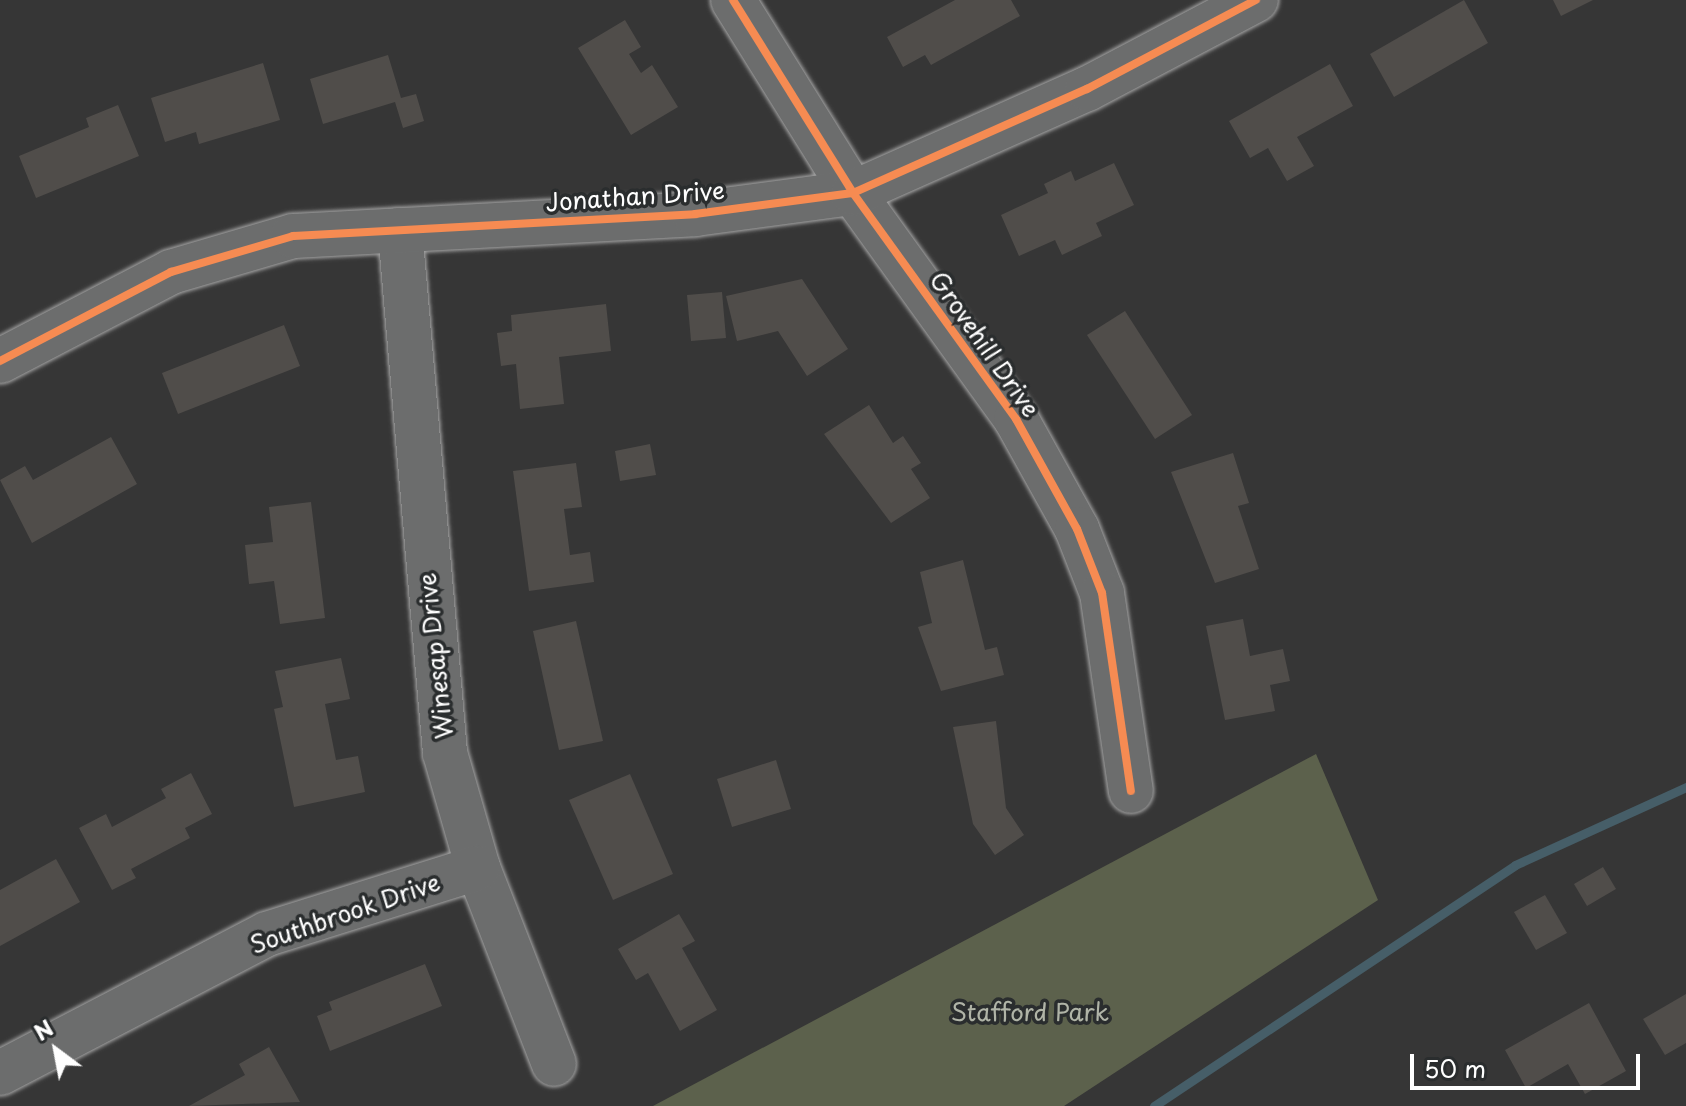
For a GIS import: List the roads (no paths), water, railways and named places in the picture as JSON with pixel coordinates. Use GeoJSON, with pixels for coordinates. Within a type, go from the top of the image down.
{"type":"FeatureCollection","features":[{"type":"Feature","properties":{"kind":"street","name":"Grovehill Drive"},"geometry":{"type":"LineString","coordinates":[[733,0],[853,193],[1016,419],[1077,529],[1102,593],[1131,791]]}},
{"type":"Feature","properties":{"kind":"street","name":"Jonathan Drive"},"geometry":{"type":"LineString","coordinates":[[0,361],[185,267],[293,236],[695,214],[853,193],[1087,89],[1256,0]]}},
{"type":"Feature","properties":{"kind":"street","name":"Winesap Drive"},"geometry":{"type":"LineString","coordinates":[[400,230],[433,665],[445,753],[478,868],[554,1064]]}},
{"type":"Feature","properties":{"kind":"street","name":"Southbrook Drive"},"geometry":{"type":"LineString","coordinates":[[0,1073],[267,934],[478,868]]}},
{"type":"Feature","properties":{"kind":"waterway"},"geometry":{"type":"LineString","coordinates":[[1154,1106],[1515,865],[1686,787]]}},
{"type":"Feature","properties":{"kind":"park label","name":"Stafford Park"},"geometry":{"type":"Point","coordinates":[1030,1012]}}]}
